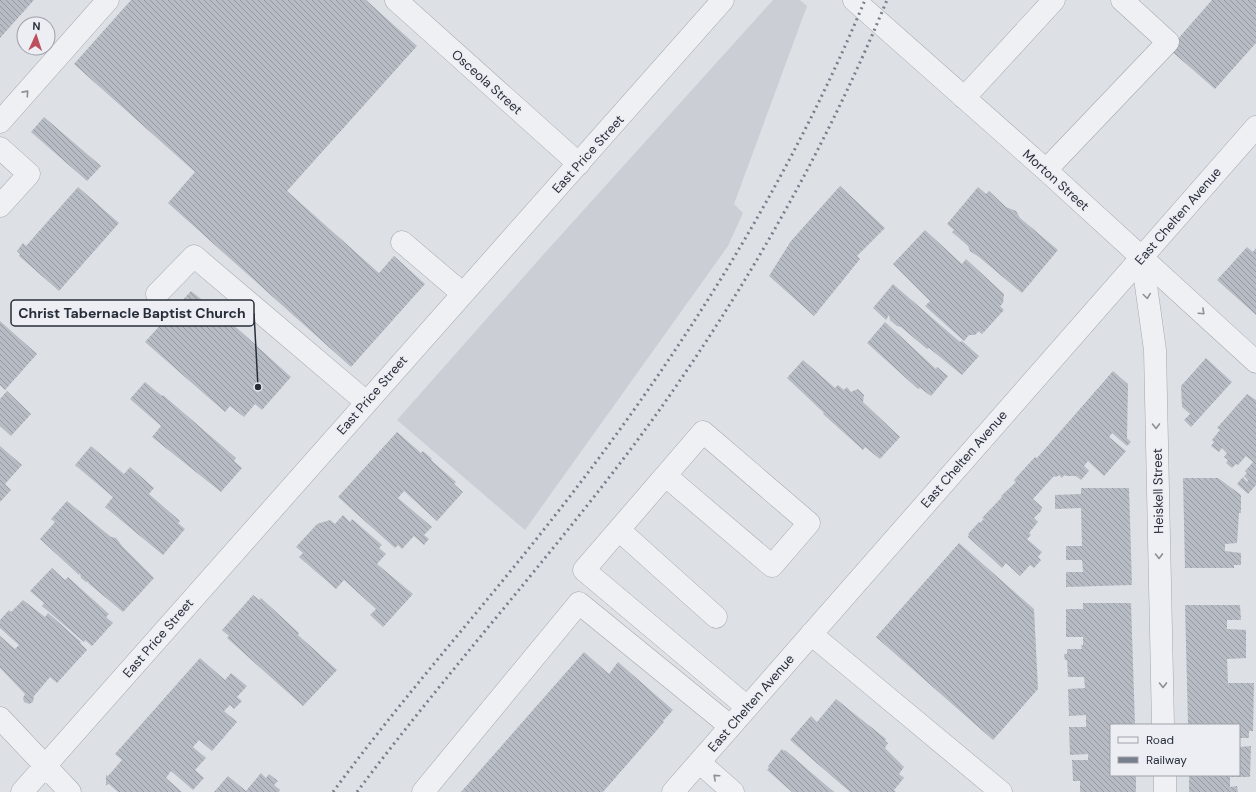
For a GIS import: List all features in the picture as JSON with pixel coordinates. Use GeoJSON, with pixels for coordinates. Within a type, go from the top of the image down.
{"type":"FeatureCollection","features":[{"type":"Feature","properties":{"kind":"street"},"geometry":{"type":"LineString","coordinates":[[0,122],[108,0]]}},
{"type":"Feature","properties":{"kind":"street","name":"Osceola Street"},"geometry":{"type":"LineString","coordinates":[[396,0],[579,164]]}},
{"type":"Feature","properties":{"kind":"street","name":"East Price Street"},"geometry":{"type":"LineString","coordinates":[[22,792],[462,292],[579,164],[723,0]]}},
{"type":"Feature","properties":{"kind":"street","name":"Morton Street"},"geometry":{"type":"LineString","coordinates":[[854,0],[1254,356]]}},
{"type":"Feature","properties":{"kind":"street"},"geometry":{"type":"LineString","coordinates":[[964,98],[1054,0]]}},
{"type":"Feature","properties":{"kind":"street"},"geometry":{"type":"LineString","coordinates":[[1046,170],[1168,42],[1122,0]]}},
{"type":"Feature","properties":{"kind":"street","name":"East Chelten Avenue"},"geometry":{"type":"LineString","coordinates":[[673,792],[1256,127]]}},
{"type":"Feature","properties":{"kind":"street"},"geometry":{"type":"LineString","coordinates":[[0,148],[29,174],[0,206]]}},
{"type":"Feature","properties":{"kind":"street"},"geometry":{"type":"LineString","coordinates":[[402,242],[462,292]]}},
{"type":"Feature","properties":{"kind":"street"},"geometry":{"type":"LineString","coordinates":[[156,294],[194,256],[366,402]]}},
{"type":"Feature","properties":{"kind":"street","name":"Heiskell Street"},"geometry":{"type":"LineString","coordinates":[[1142,257],[1155,350],[1164,724]]}},
{"type":"Feature","properties":{"kind":"street"},"geometry":{"type":"LineString","coordinates":[[666,476],[772,566],[809,523],[703,432],[584,570],[747,707]]}},
{"type":"Feature","properties":{"kind":"street"},"geometry":{"type":"LineString","coordinates":[[619,530],[716,617]]}},
{"type":"Feature","properties":{"kind":"street"},"geometry":{"type":"LineString","coordinates":[[423,792],[579,603],[730,726]]}},
{"type":"Feature","properties":{"kind":"street"},"geometry":{"type":"LineString","coordinates":[[811,634],[1001,792]]}},
{"type":"Feature","properties":{"kind":"street"},"geometry":{"type":"LineString","coordinates":[[0,718],[70,792]]}},
{"type":"Feature","properties":{"kind":"street"},"geometry":{"type":"LineString","coordinates":[[699,762],[733,792]]}},
{"type":"Feature","properties":{"kind":"street"},"geometry":{"type":"LineString","coordinates":[[1165,776],[1165,792]]}},
{"type":"Feature","properties":{"kind":"shaded area"},"geometry":{"type":"Polygon","coordinates":[[[773,0],[800,0],[807,6],[734,204],[743,213],[728,246],[525,530],[397,420],[543,255],[773,0]]]}},
{"type":"Feature","properties":{"kind":"building"},"geometry":{"type":"Polygon","coordinates":[[[0,0],[34,0],[20,16],[16,16],[16,20],[0,38],[0,0]]]}},
{"type":"Feature","properties":{"kind":"building"},"geometry":{"type":"Polygon","coordinates":[[[131,0],[366,0],[417,46],[287,191],[379,273],[394,256],[425,284],[351,367],[168,203],[195,172],[74,64],[131,0]]]}},
{"type":"Feature","properties":{"kind":"building"},"geometry":{"type":"Polygon","coordinates":[[[1212,0],[1256,0],[1256,43],[1215,89],[1169,49],[1212,0]]]}},
{"type":"Feature","properties":{"kind":"building"},"geometry":{"type":"Polygon","coordinates":[[[44,117],[101,166],[87,181],[31,132],[44,117]]]}},
{"type":"Feature","properties":{"kind":"building"},"geometry":{"type":"Polygon","coordinates":[[[840,186],[885,228],[857,256],[860,259],[814,316],[769,276],[791,241],[840,186]]]}},
{"type":"Feature","properties":{"kind":"building"},"geometry":{"type":"Polygon","coordinates":[[[78,187],[119,223],[59,291],[19,256],[20,254],[17,251],[23,243],[26,246],[78,187]]]}},
{"type":"Feature","properties":{"kind":"building"},"geometry":{"type":"Polygon","coordinates":[[[978,187],[986,194],[989,191],[1006,207],[1016,211],[1020,218],[1058,250],[1022,293],[970,251],[968,246],[952,232],[954,230],[947,224],[978,187]]]}},
{"type":"Feature","properties":{"kind":"building"},"geometry":{"type":"Polygon","coordinates":[[[925,230],[962,264],[966,259],[1004,294],[1003,303],[1000,306],[1004,310],[982,334],[979,331],[975,335],[969,335],[964,341],[925,306],[930,301],[893,264],[925,230]]]}},
{"type":"Feature","properties":{"kind":"building"},"geometry":{"type":"Polygon","coordinates":[[[1247,247],[1253,252],[1256,248],[1256,315],[1217,280],[1247,247]]]}},
{"type":"Feature","properties":{"kind":"building"},"geometry":{"type":"Polygon","coordinates":[[[893,284],[960,342],[962,341],[979,356],[962,375],[929,348],[927,349],[901,327],[897,326],[890,320],[889,315],[886,320],[873,308],[893,284]]]}},
{"type":"Feature","properties":{"kind":"building"},"geometry":{"type":"Polygon","coordinates":[[[191,291],[220,314],[223,311],[229,316],[227,319],[291,377],[262,410],[255,404],[244,417],[230,406],[225,412],[145,342],[191,291]]]}},
{"type":"Feature","properties":{"kind":"building"},"geometry":{"type":"Polygon","coordinates":[[[0,321],[37,354],[5,390],[0,385],[0,321]]]}},
{"type":"Feature","properties":{"kind":"building"},"geometry":{"type":"Polygon","coordinates":[[[885,322],[936,369],[937,367],[948,376],[931,396],[920,388],[918,389],[867,343],[885,322]]]}},
{"type":"Feature","properties":{"kind":"building"},"geometry":{"type":"Polygon","coordinates":[[[1206,358],[1232,382],[1191,427],[1184,420],[1190,414],[1182,407],[1181,386],[1206,358]]]}},
{"type":"Feature","properties":{"kind":"building"},"geometry":{"type":"Polygon","coordinates":[[[803,360],[835,388],[838,385],[844,390],[847,387],[851,392],[858,389],[864,395],[863,402],[900,437],[880,459],[865,447],[863,450],[823,414],[824,413],[787,378],[803,360]]]}},
{"type":"Feature","properties":{"kind":"building"},"geometry":{"type":"Polygon","coordinates":[[[1113,371],[1128,384],[1127,438],[1131,442],[1127,446],[1112,433],[1109,437],[1126,451],[1104,476],[1088,461],[1084,466],[1089,471],[1081,480],[1076,476],[1064,475],[1062,478],[1059,475],[1056,477],[1054,476],[1033,499],[1042,507],[1041,511],[1034,518],[1038,522],[1029,533],[1031,535],[1027,539],[1042,552],[1038,557],[1041,560],[1034,568],[1030,565],[1020,576],[1006,563],[1002,568],[968,537],[968,534],[979,522],[980,523],[984,519],[982,518],[1002,497],[1001,496],[1016,482],[1014,480],[1035,457],[1037,458],[1113,371]]]}},
{"type":"Feature","properties":{"kind":"building"},"geometry":{"type":"Polygon","coordinates":[[[145,382],[162,396],[163,395],[236,458],[234,461],[242,468],[221,492],[152,437],[161,426],[130,399],[145,382]]]}},
{"type":"Feature","properties":{"kind":"building"},"geometry":{"type":"Polygon","coordinates":[[[7,391],[31,414],[11,436],[0,426],[0,399],[7,391]]]}},
{"type":"Feature","properties":{"kind":"building"},"geometry":{"type":"Polygon","coordinates":[[[1247,394],[1256,400],[1256,485],[1248,494],[1237,484],[1243,477],[1247,482],[1248,480],[1244,476],[1247,473],[1245,471],[1253,462],[1246,456],[1238,465],[1236,464],[1232,468],[1226,463],[1228,460],[1224,457],[1227,453],[1222,448],[1219,452],[1211,446],[1214,442],[1212,440],[1220,430],[1217,428],[1247,394]]]}},
{"type":"Feature","properties":{"kind":"building"},"geometry":{"type":"Polygon","coordinates":[[[397,432],[421,453],[423,451],[432,459],[431,460],[456,482],[454,484],[463,492],[437,521],[404,491],[398,498],[432,527],[424,535],[429,539],[424,545],[414,536],[402,549],[398,545],[395,548],[338,497],[397,432]]]}},
{"type":"Feature","properties":{"kind":"building"},"geometry":{"type":"Polygon","coordinates":[[[0,446],[22,465],[5,484],[11,490],[0,502],[0,446]]]}},
{"type":"Feature","properties":{"kind":"building"},"geometry":{"type":"Polygon","coordinates":[[[91,446],[124,474],[130,467],[154,488],[149,494],[180,521],[178,523],[185,529],[163,555],[105,507],[113,497],[75,465],[91,446]]]}},
{"type":"Feature","properties":{"kind":"building"},"geometry":{"type":"Polygon","coordinates":[[[1183,478],[1218,478],[1241,495],[1241,513],[1239,513],[1237,543],[1225,544],[1225,551],[1241,553],[1241,565],[1234,565],[1234,568],[1185,568],[1183,478]]]}},
{"type":"Feature","properties":{"kind":"building"},"geometry":{"type":"Polygon","coordinates":[[[1081,488],[1129,488],[1132,585],[1066,587],[1066,572],[1083,572],[1082,560],[1066,560],[1066,546],[1082,546],[1081,508],[1055,509],[1055,495],[1081,494],[1081,488]]]}},
{"type":"Feature","properties":{"kind":"building"},"geometry":{"type":"Polygon","coordinates":[[[67,501],[111,537],[116,538],[154,578],[123,612],[88,583],[89,582],[86,582],[81,578],[80,573],[79,575],[40,539],[55,522],[51,519],[67,501]]]}},
{"type":"Feature","properties":{"kind":"building"},"geometry":{"type":"Polygon","coordinates":[[[343,515],[350,522],[352,519],[382,545],[379,548],[386,554],[377,564],[413,594],[383,627],[370,615],[376,609],[344,580],[336,589],[299,557],[303,553],[296,547],[317,524],[330,520],[335,524],[343,515]]]}},
{"type":"Feature","properties":{"kind":"building"},"geometry":{"type":"Polygon","coordinates":[[[959,543],[1034,609],[1038,689],[993,740],[876,637],[959,543]]]}},
{"type":"Feature","properties":{"kind":"building"},"geometry":{"type":"Polygon","coordinates":[[[52,568],[65,580],[68,577],[109,614],[106,617],[113,623],[92,646],[85,640],[84,642],[42,606],[44,603],[30,591],[52,568]]]}},
{"type":"Feature","properties":{"kind":"building"},"geometry":{"type":"Polygon","coordinates":[[[253,595],[259,600],[261,598],[299,633],[298,635],[337,670],[303,706],[227,638],[229,636],[222,630],[253,595]]]}},
{"type":"Feature","properties":{"kind":"building"},"geometry":{"type":"Polygon","coordinates":[[[23,600],[45,617],[48,613],[81,642],[80,643],[87,650],[57,683],[50,677],[34,696],[33,702],[29,704],[24,702],[23,698],[25,694],[0,668],[0,636],[15,649],[19,645],[0,628],[0,620],[9,610],[11,612],[23,600]]]}},
{"type":"Feature","properties":{"kind":"building"},"geometry":{"type":"Polygon","coordinates":[[[1083,603],[1131,603],[1135,724],[1110,724],[1110,776],[1136,776],[1136,792],[1080,792],[1080,781],[1073,781],[1072,760],[1088,760],[1088,754],[1070,755],[1069,727],[1086,727],[1086,715],[1069,716],[1068,689],[1085,688],[1084,677],[1068,677],[1067,660],[1065,660],[1064,654],[1067,654],[1067,649],[1082,649],[1081,645],[1083,645],[1083,637],[1066,637],[1066,609],[1083,609],[1083,603]]]}},
{"type":"Feature","properties":{"kind":"building"},"geometry":{"type":"Polygon","coordinates":[[[1185,605],[1240,605],[1241,620],[1227,620],[1227,629],[1246,630],[1246,658],[1227,659],[1228,683],[1254,683],[1253,731],[1249,731],[1249,738],[1240,738],[1240,724],[1188,724],[1185,605]]]}},
{"type":"Feature","properties":{"kind":"building"},"geometry":{"type":"Polygon","coordinates":[[[584,652],[609,674],[618,662],[673,710],[603,792],[461,792],[584,652]]]}},
{"type":"Feature","properties":{"kind":"building"},"geometry":{"type":"Polygon","coordinates":[[[200,658],[225,680],[231,673],[247,686],[237,697],[242,701],[234,709],[230,705],[224,711],[237,722],[212,751],[199,740],[193,747],[206,758],[195,770],[204,778],[193,790],[171,771],[166,778],[182,792],[118,792],[109,784],[106,785],[106,775],[108,776],[122,760],[115,754],[200,658]]]}},
{"type":"Feature","properties":{"kind":"building"},"geometry":{"type":"Polygon","coordinates":[[[836,699],[886,739],[885,741],[888,743],[885,748],[904,767],[899,774],[904,778],[894,790],[896,792],[850,792],[790,740],[811,716],[817,722],[836,699]]]}},
{"type":"Feature","properties":{"kind":"building"},"geometry":{"type":"Polygon","coordinates":[[[1251,746],[1250,777],[1230,777],[1230,787],[1237,786],[1238,792],[1189,792],[1189,776],[1240,776],[1240,747],[1251,746]]]}},
{"type":"Feature","properties":{"kind":"building"},"geometry":{"type":"Polygon","coordinates":[[[782,749],[834,792],[792,792],[767,770],[769,768],[768,766],[782,749]]]}},
{"type":"Feature","properties":{"kind":"building"},"geometry":{"type":"Polygon","coordinates":[[[261,773],[266,778],[269,774],[278,781],[274,785],[280,790],[279,792],[214,792],[228,776],[246,791],[261,773]]]}},
{"type":"Feature","properties":{"kind":"railway"},"geometry":{"type":"LineString","coordinates":[[333,792],[386,722],[553,518],[644,396],[686,334],[727,270],[801,137],[865,0]]}},
{"type":"Feature","properties":{"kind":"railway"},"geometry":{"type":"LineString","coordinates":[[357,792],[430,698],[544,560],[617,467],[687,370],[752,268],[811,163],[838,110],[887,0]]}},
{"type":"Feature","properties":{"kind":"place","name":"Christ Tabernacle Baptist Church"},"geometry":{"type":"Point","coordinates":[258,387]}}]}
